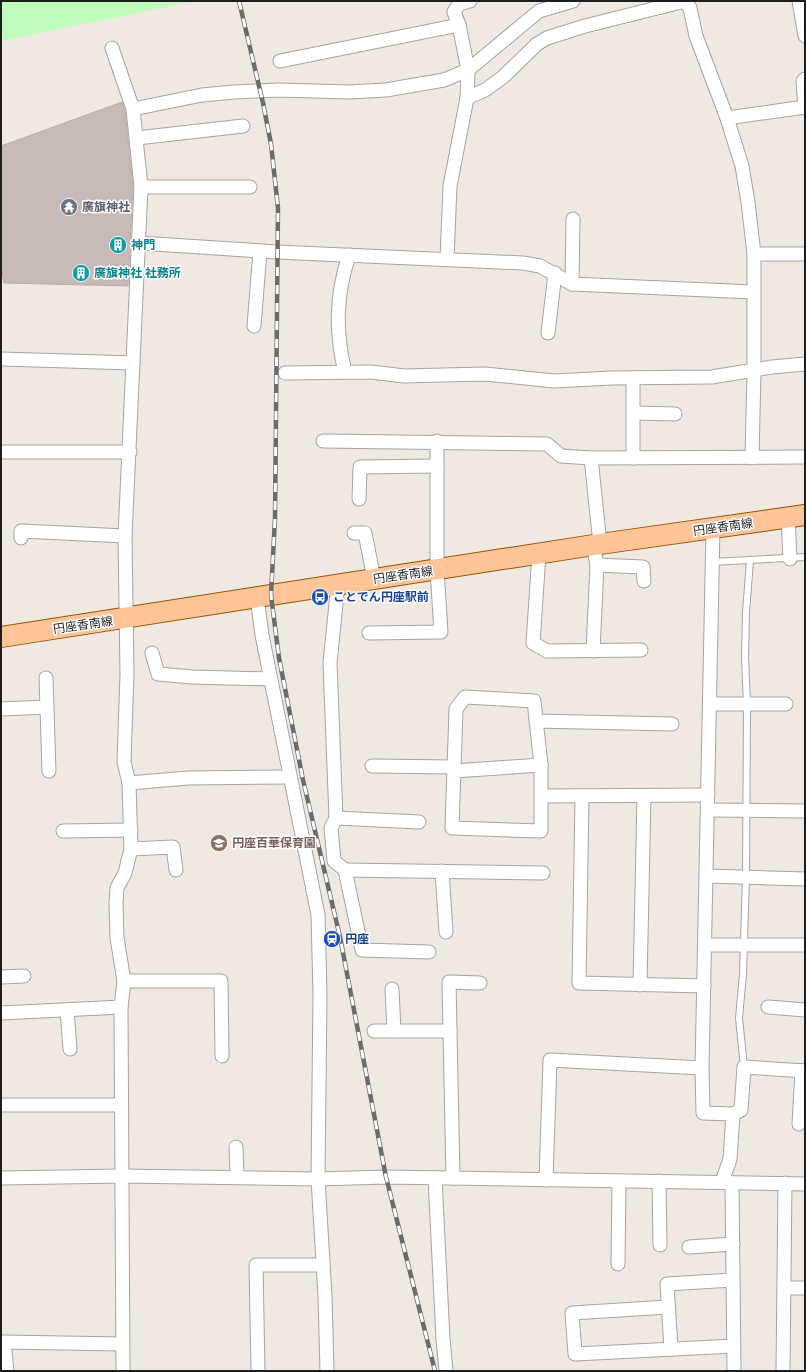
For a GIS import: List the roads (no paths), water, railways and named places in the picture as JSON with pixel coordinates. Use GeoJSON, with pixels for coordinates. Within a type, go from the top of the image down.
{"type":"FeatureCollection","features":[{"type":"Feature","properties":{"kind":"main road","name":"円座香南線"},"geometry":{"type":"LineString","coordinates":[[1,637],[125,619],[596,544],[797,516]]}},
{"type":"Feature","properties":{"kind":"street"},"geometry":{"type":"LineString","coordinates":[[447,259],[450,186],[467,98],[468,70],[459,25],[454,12],[460,4],[470,1]]}},
{"type":"Feature","properties":{"kind":"street"},"geometry":{"type":"LineString","coordinates":[[133,109],[190,97],[234,92],[279,90],[349,92],[386,90],[444,80],[468,70],[539,11],[572,1]]}},
{"type":"Feature","properties":{"kind":"street"},"geometry":{"type":"LineString","coordinates":[[467,98],[485,90],[503,77],[537,44],[547,38],[592,24],[684,1],[690,8],[696,36],[727,118],[742,166],[748,202],[754,254],[752,458]]}},
{"type":"Feature","properties":{"kind":"street"},"geometry":{"type":"LineString","coordinates":[[800,1],[805,36]]}},
{"type":"Feature","properties":{"kind":"street"},"geometry":{"type":"LineString","coordinates":[[280,61],[459,25]]}},
{"type":"Feature","properties":{"kind":"street"},"geometry":{"type":"LineString","coordinates":[[112,48],[133,109],[142,187],[125,536],[125,619],[127,674],[124,762],[129,783],[131,849],[125,873],[117,888],[116,903],[117,938],[124,981],[121,1007],[122,1371]]}},
{"type":"Feature","properties":{"kind":"street"},"geometry":{"type":"LineString","coordinates":[[727,118],[805,107],[803,82],[805,79]]}},
{"type":"Feature","properties":{"kind":"street"},"geometry":{"type":"LineString","coordinates":[[137,138],[243,126]]}},
{"type":"Feature","properties":{"kind":"street"},"geometry":{"type":"LineString","coordinates":[[142,187],[250,187]]}},
{"type":"Feature","properties":{"kind":"street"},"geometry":{"type":"LineString","coordinates":[[572,284],[573,219]]}},
{"type":"Feature","properties":{"kind":"street"},"geometry":{"type":"LineString","coordinates":[[139,243],[260,251],[524,263],[540,266],[572,284],[753,292]]}},
{"type":"Feature","properties":{"kind":"street"},"geometry":{"type":"LineString","coordinates":[[254,326],[260,251]]}},
{"type":"Feature","properties":{"kind":"street"},"geometry":{"type":"LineString","coordinates":[[754,254],[805,254]]}},
{"type":"Feature","properties":{"kind":"street"},"geometry":{"type":"LineString","coordinates":[[345,372],[338,346],[338,316],[341,280],[348,255]]}},
{"type":"Feature","properties":{"kind":"street"},"geometry":{"type":"LineString","coordinates":[[548,333],[554,273]]}},
{"type":"Feature","properties":{"kind":"street"},"geometry":{"type":"LineString","coordinates":[[1,359],[133,363]]}},
{"type":"Feature","properties":{"kind":"street"},"geometry":{"type":"LineString","coordinates":[[285,374],[345,372],[371,372],[404,376],[485,374],[554,381],[612,378],[712,377],[754,371],[772,366],[805,364]]}},
{"type":"Feature","properties":{"kind":"street"},"geometry":{"type":"LineString","coordinates":[[633,385],[633,458]]}},
{"type":"Feature","properties":{"kind":"street"},"geometry":{"type":"LineString","coordinates":[[633,413],[675,414]]}},
{"type":"Feature","properties":{"kind":"street"},"geometry":{"type":"LineString","coordinates":[[323,441],[437,441],[547,444],[561,456],[591,458],[805,457]]}},
{"type":"Feature","properties":{"kind":"street"},"geometry":{"type":"LineString","coordinates":[[368,632],[441,632],[437,570],[437,441]]}},
{"type":"Feature","properties":{"kind":"street"},"geometry":{"type":"LineString","coordinates":[[1,452],[130,452]]}},
{"type":"Feature","properties":{"kind":"street"},"geometry":{"type":"LineString","coordinates":[[591,458],[598,565],[593,651]]}},
{"type":"Feature","properties":{"kind":"street"},"geometry":{"type":"LineString","coordinates":[[358,499],[360,467],[437,466]]}},
{"type":"Feature","properties":{"kind":"street"},"geometry":{"type":"LineString","coordinates":[[790,558],[797,516]]}},
{"type":"Feature","properties":{"kind":"street"},"geometry":{"type":"LineString","coordinates":[[713,528],[702,1068],[703,1113],[733,1114],[741,1110],[744,1067],[804,1071],[799,1124]]}},
{"type":"Feature","properties":{"kind":"street"},"geometry":{"type":"LineString","coordinates":[[21,538],[21,531],[125,536]]}},
{"type":"Feature","properties":{"kind":"street"},"geometry":{"type":"LineString","coordinates":[[354,533],[365,533],[374,579]]}},
{"type":"Feature","properties":{"kind":"street"},"geometry":{"type":"LineString","coordinates":[[539,554],[533,643],[548,650],[641,650]]}},
{"type":"Feature","properties":{"kind":"street"},"geometry":{"type":"LineString","coordinates":[[598,565],[643,567],[644,581]]}},
{"type":"Feature","properties":{"kind":"street"},"geometry":{"type":"LineString","coordinates":[[338,584],[330,663],[336,818],[331,828],[334,861],[345,870],[542,873]]}},
{"type":"Feature","properties":{"kind":"street"},"geometry":{"type":"LineString","coordinates":[[257,597],[270,679],[318,915],[320,994],[318,1179],[327,1371]]}},
{"type":"Feature","properties":{"kind":"street"},"geometry":{"type":"LineString","coordinates":[[152,653],[158,674],[192,677],[270,679]]}},
{"type":"Feature","properties":{"kind":"street"},"geometry":{"type":"LineString","coordinates":[[46,678],[49,771]]}},
{"type":"Feature","properties":{"kind":"street"},"geometry":{"type":"LineString","coordinates":[[465,696],[534,701],[542,764],[541,831],[452,828],[456,709],[465,696]]}},
{"type":"Feature","properties":{"kind":"street"},"geometry":{"type":"LineString","coordinates":[[710,704],[786,704]]}},
{"type":"Feature","properties":{"kind":"street"},"geometry":{"type":"LineString","coordinates":[[1,709],[47,707]]}},
{"type":"Feature","properties":{"kind":"street"},"geometry":{"type":"LineString","coordinates":[[536,721],[672,724]]}},
{"type":"Feature","properties":{"kind":"street"},"geometry":{"type":"LineString","coordinates":[[372,766],[454,769],[542,764]]}},
{"type":"Feature","properties":{"kind":"street"},"geometry":{"type":"LineString","coordinates":[[129,783],[188,778],[290,777]]}},
{"type":"Feature","properties":{"kind":"street"},"geometry":{"type":"LineString","coordinates":[[542,796],[708,796]]}},
{"type":"Feature","properties":{"kind":"street"},"geometry":{"type":"LineString","coordinates":[[582,796],[579,983],[704,986]]}},
{"type":"Feature","properties":{"kind":"street"},"geometry":{"type":"LineString","coordinates":[[640,984],[644,796]]}},
{"type":"Feature","properties":{"kind":"street"},"geometry":{"type":"LineString","coordinates":[[708,810],[805,811]]}},
{"type":"Feature","properties":{"kind":"street"},"geometry":{"type":"LineString","coordinates":[[336,818],[419,822]]}},
{"type":"Feature","properties":{"kind":"street"},"geometry":{"type":"LineString","coordinates":[[63,831],[130,830]]}},
{"type":"Feature","properties":{"kind":"street"},"geometry":{"type":"LineString","coordinates":[[131,849],[173,847],[176,870]]}},
{"type":"Feature","properties":{"kind":"street"},"geometry":{"type":"LineString","coordinates":[[345,870],[362,950],[429,952]]}},
{"type":"Feature","properties":{"kind":"street"},"geometry":{"type":"LineString","coordinates":[[442,871],[446,932]]}},
{"type":"Feature","properties":{"kind":"street"},"geometry":{"type":"LineString","coordinates":[[706,876],[805,879]]}},
{"type":"Feature","properties":{"kind":"street"},"geometry":{"type":"LineString","coordinates":[[705,944],[805,945]]}},
{"type":"Feature","properties":{"kind":"street"},"geometry":{"type":"LineString","coordinates":[[1,977],[24,976]]}},
{"type":"Feature","properties":{"kind":"street"},"geometry":{"type":"LineString","coordinates":[[124,981],[221,980],[222,1056]]}},
{"type":"Feature","properties":{"kind":"street"},"geometry":{"type":"LineString","coordinates":[[453,1178],[450,982],[480,983]]}},
{"type":"Feature","properties":{"kind":"street"},"geometry":{"type":"LineString","coordinates":[[392,989],[394,1031]]}},
{"type":"Feature","properties":{"kind":"street"},"geometry":{"type":"LineString","coordinates":[[1,1013],[121,1007]]}},
{"type":"Feature","properties":{"kind":"street"},"geometry":{"type":"LineString","coordinates":[[768,1007],[805,1010]]}},
{"type":"Feature","properties":{"kind":"street"},"geometry":{"type":"LineString","coordinates":[[67,1010],[70,1049]]}},
{"type":"Feature","properties":{"kind":"street"},"geometry":{"type":"LineString","coordinates":[[374,1031],[450,1031]]}},
{"type":"Feature","properties":{"kind":"street"},"geometry":{"type":"LineString","coordinates":[[546,1180],[550,1060],[702,1068]]}},
{"type":"Feature","properties":{"kind":"street"},"geometry":{"type":"LineString","coordinates":[[1,1105],[121,1105]]}},
{"type":"Feature","properties":{"kind":"street"},"geometry":{"type":"LineString","coordinates":[[733,1114],[727,1183],[733,1244],[734,1371]]}},
{"type":"Feature","properties":{"kind":"street"},"geometry":{"type":"LineString","coordinates":[[236,1147],[237,1176]]}},
{"type":"Feature","properties":{"kind":"street"},"geometry":{"type":"LineString","coordinates":[[1,1178],[237,1176],[318,1179],[453,1178],[805,1184]]}},
{"type":"Feature","properties":{"kind":"street"},"geometry":{"type":"LineString","coordinates":[[436,1178],[442,1339],[446,1371]]}},
{"type":"Feature","properties":{"kind":"street"},"geometry":{"type":"LineString","coordinates":[[618,1264],[619,1181]]}},
{"type":"Feature","properties":{"kind":"street"},"geometry":{"type":"LineString","coordinates":[[659,1181],[660,1245]]}},
{"type":"Feature","properties":{"kind":"street"},"geometry":{"type":"LineString","coordinates":[[783,1371],[785,1183]]}},
{"type":"Feature","properties":{"kind":"street"},"geometry":{"type":"LineString","coordinates":[[689,1247],[733,1244]]}},
{"type":"Feature","properties":{"kind":"street"},"geometry":{"type":"LineString","coordinates":[[258,1371],[256,1265],[323,1265]]}},
{"type":"Feature","properties":{"kind":"street"},"geometry":{"type":"LineString","coordinates":[[671,1349],[667,1284],[733,1280]]}},
{"type":"Feature","properties":{"kind":"street"},"geometry":{"type":"LineString","coordinates":[[784,1288],[805,1288]]}},
{"type":"Feature","properties":{"kind":"street"},"geometry":{"type":"LineString","coordinates":[[668,1307],[572,1313],[575,1354],[734,1346]]}},
{"type":"Feature","properties":{"kind":"street"},"geometry":{"type":"LineString","coordinates":[[7,1371],[4,1342],[122,1344]]}},
{"type":"Feature","properties":{"kind":"lane"},"geometry":{"type":"LineString","coordinates":[[712,562],[805,557]]}},
{"type":"Feature","properties":{"kind":"lane"},"geometry":{"type":"LineString","coordinates":[[744,1067],[739,1018],[743,974],[746,877],[747,704],[745,634],[750,561]]}},
{"type":"Feature","properties":{"kind":"railway"},"geometry":{"type":"LineString","coordinates":[[239,1],[271,144],[278,208],[275,518],[271,595],[279,658],[303,780],[340,937],[386,1177],[435,1371]]}},
{"type":"Feature","properties":{"kind":"place","name":"廣旗神社"},"geometry":{"type":"Point","coordinates":[69,207]}},
{"type":"Feature","properties":{"kind":"place","name":"神門"},"geometry":{"type":"Point","coordinates":[118,245]}},
{"type":"Feature","properties":{"kind":"place","name":"廣旗神社 社務所"},"geometry":{"type":"Point","coordinates":[81,273]}},
{"type":"Feature","properties":{"kind":"place","name":"ことでん円座駅前"},"geometry":{"type":"Point","coordinates":[320,597]}},
{"type":"Feature","properties":{"kind":"place","name":"円座百華保育園"},"geometry":{"type":"Point","coordinates":[219,843]}},
{"type":"Feature","properties":{"kind":"place","name":"円座"},"geometry":{"type":"Point","coordinates":[332,939]}}]}
